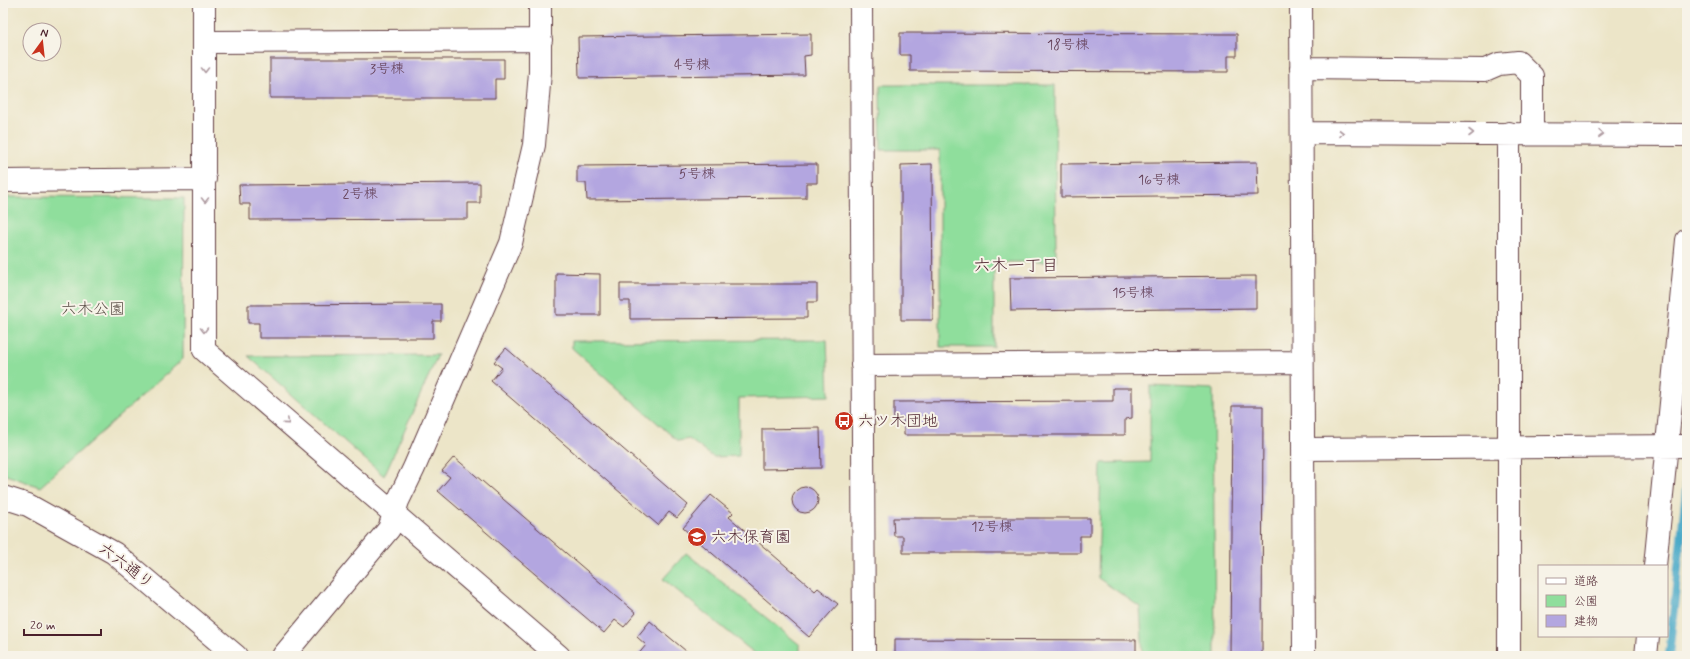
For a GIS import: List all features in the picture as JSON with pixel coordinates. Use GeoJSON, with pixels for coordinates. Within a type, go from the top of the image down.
{"type":"FeatureCollection","features":[{"type":"Feature","properties":{"kind":"street"},"geometry":{"type":"LineString","coordinates":[[204,3],[204,350],[559,656]]}},
{"type":"Feature","properties":{"kind":"street"},"geometry":{"type":"LineString","coordinates":[[283,656],[389,529],[393,513],[480,318],[511,243],[534,145],[540,72],[540,3]]}},
{"type":"Feature","properties":{"kind":"street"},"geometry":{"type":"LineString","coordinates":[[862,3],[864,656]]}},
{"type":"Feature","properties":{"kind":"street"},"geometry":{"type":"LineString","coordinates":[[1301,3],[1304,656]]}},
{"type":"Feature","properties":{"kind":"street"},"geometry":{"type":"LineString","coordinates":[[204,42],[540,40]]}},
{"type":"Feature","properties":{"kind":"street"},"geometry":{"type":"LineString","coordinates":[[1301,68],[1485,70],[1499,64],[1518,62],[1532,76],[1532,133]]}},
{"type":"Feature","properties":{"kind":"street"},"geometry":{"type":"LineString","coordinates":[[1302,133],[1687,135]]}},
{"type":"Feature","properties":{"kind":"street"},"geometry":{"type":"LineString","coordinates":[[1509,133],[1509,656]]}},
{"type":"Feature","properties":{"kind":"street"},"geometry":{"type":"LineString","coordinates":[[3,181],[205,179]]}},
{"type":"Feature","properties":{"kind":"street"},"geometry":{"type":"LineString","coordinates":[[1655,565],[1677,446],[1687,240]]}},
{"type":"Feature","properties":{"kind":"street"},"geometry":{"type":"LineString","coordinates":[[862,365],[1302,362]]}},
{"type":"Feature","properties":{"kind":"street"},"geometry":{"type":"LineString","coordinates":[[1303,449],[1509,446],[1677,446]]}},
{"type":"Feature","properties":{"kind":"street","name":"六六通り"},"geometry":{"type":"LineString","coordinates":[[3,497],[28,505],[114,553],[236,656]]}},
{"type":"Feature","properties":{"kind":"street"},"geometry":{"type":"LineString","coordinates":[[1646,656],[1648,637]]}},
{"type":"Feature","properties":{"kind":"green space"},"geometry":{"type":"Polygon","coordinates":[[[880,85],[1055,85],[1056,262],[994,262],[994,347],[940,347],[940,150],[881,150],[880,85]]]}},
{"type":"Feature","properties":{"kind":"green space","name":"六木公園"},"geometry":{"type":"Polygon","coordinates":[[[3,197],[184,198],[183,359],[40,487],[3,474],[3,197]]]}},
{"type":"Feature","properties":{"kind":"green space"},"geometry":{"type":"Polygon","coordinates":[[[827,340],[829,396],[739,398],[739,456],[713,457],[689,439],[678,441],[572,348],[572,341],[827,340]]]}},
{"type":"Feature","properties":{"kind":"green space"},"geometry":{"type":"Polygon","coordinates":[[[438,355],[384,476],[248,356],[438,355]]]}},
{"type":"Feature","properties":{"kind":"green space"},"geometry":{"type":"Polygon","coordinates":[[[1150,386],[1213,389],[1215,656],[1143,656],[1140,607],[1098,578],[1101,463],[1150,462],[1150,386]]]}},
{"type":"Feature","properties":{"kind":"green space"},"geometry":{"type":"Polygon","coordinates":[[[686,553],[800,645],[800,656],[758,656],[663,579],[686,553]]]}},
{"type":"Feature","properties":{"kind":"building"},"geometry":{"type":"Polygon","coordinates":[[[900,33],[1237,34],[1237,56],[1228,56],[1228,72],[910,71],[910,55],[900,55],[900,33]]]}},
{"type":"Feature","properties":{"kind":"building"},"geometry":{"type":"Polygon","coordinates":[[[811,34],[811,55],[804,56],[805,75],[579,78],[578,37],[811,34]]]}},
{"type":"Feature","properties":{"kind":"building"},"geometry":{"type":"Polygon","coordinates":[[[270,59],[504,59],[504,79],[495,79],[495,98],[270,98],[270,59]]]}},
{"type":"Feature","properties":{"kind":"building"},"geometry":{"type":"Polygon","coordinates":[[[1257,162],[1258,195],[1061,197],[1061,164],[1257,162]]]}},
{"type":"Feature","properties":{"kind":"building"},"geometry":{"type":"Polygon","coordinates":[[[817,164],[817,183],[806,183],[806,198],[587,200],[586,183],[577,183],[577,166],[817,164]]]}},
{"type":"Feature","properties":{"kind":"building"},"geometry":{"type":"Polygon","coordinates":[[[932,164],[933,320],[901,320],[901,165],[932,164]]]}},
{"type":"Feature","properties":{"kind":"building"},"geometry":{"type":"Polygon","coordinates":[[[480,183],[480,203],[468,203],[468,219],[250,220],[250,204],[240,204],[239,185],[480,183]]]}},
{"type":"Feature","properties":{"kind":"building"},"geometry":{"type":"Polygon","coordinates":[[[556,273],[600,274],[600,315],[556,315],[556,273]]]}},
{"type":"Feature","properties":{"kind":"building"},"geometry":{"type":"Polygon","coordinates":[[[1256,276],[1256,308],[1011,311],[1010,278],[1256,276]]]}},
{"type":"Feature","properties":{"kind":"building"},"geometry":{"type":"Polygon","coordinates":[[[620,284],[817,284],[817,302],[807,302],[807,318],[630,319],[630,301],[620,301],[620,284]]]}},
{"type":"Feature","properties":{"kind":"building"},"geometry":{"type":"Polygon","coordinates":[[[441,304],[441,321],[433,321],[433,338],[259,338],[259,323],[248,323],[248,305],[441,304]]]}},
{"type":"Feature","properties":{"kind":"building"},"geometry":{"type":"Polygon","coordinates":[[[506,348],[688,505],[677,518],[669,512],[658,525],[491,381],[502,368],[494,362],[506,348]]]}},
{"type":"Feature","properties":{"kind":"building"},"geometry":{"type":"Polygon","coordinates":[[[1113,388],[1132,388],[1132,418],[1125,419],[1125,435],[904,435],[904,418],[894,418],[894,402],[1113,401],[1113,388]]]}},
{"type":"Feature","properties":{"kind":"building"},"geometry":{"type":"Polygon","coordinates":[[[1232,406],[1263,406],[1262,656],[1230,656],[1232,406]]]}},
{"type":"Feature","properties":{"kind":"building"},"geometry":{"type":"Polygon","coordinates":[[[820,428],[821,468],[762,469],[762,429],[820,428]]]}},
{"type":"Feature","properties":{"kind":"building"},"geometry":{"type":"Polygon","coordinates":[[[454,457],[636,613],[624,627],[615,620],[604,633],[438,491],[450,477],[442,471],[454,457]]]}},
{"type":"Feature","properties":{"kind":"building"},"geometry":{"type":"Polygon","coordinates":[[[805,487],[814,491],[818,500],[814,509],[805,513],[796,509],[792,500],[796,491],[805,487]]]}},
{"type":"Feature","properties":{"kind":"building"},"geometry":{"type":"Polygon","coordinates":[[[711,495],[733,513],[729,517],[815,591],[818,588],[838,604],[809,637],[683,528],[711,495]]]}},
{"type":"Feature","properties":{"kind":"building"},"geometry":{"type":"Polygon","coordinates":[[[893,518],[1090,518],[1090,536],[1080,536],[1080,553],[903,553],[903,536],[894,536],[893,518]]]}},
{"type":"Feature","properties":{"kind":"building"},"geometry":{"type":"Polygon","coordinates":[[[650,621],[692,656],[637,656],[646,645],[637,637],[650,621]]]}},
{"type":"Feature","properties":{"kind":"building"},"geometry":{"type":"Polygon","coordinates":[[[895,639],[1136,640],[1136,656],[895,656],[895,639]]]}},
{"type":"Feature","properties":{"kind":"waterway"},"geometry":{"type":"LineString","coordinates":[[1669,656],[1687,480]]}},
{"type":"Feature","properties":{"kind":"place","name":"六ツ木団地"},"geometry":{"type":"Point","coordinates":[844,421]}},
{"type":"Feature","properties":{"kind":"place","name":"六木保育園"},"geometry":{"type":"Point","coordinates":[697,537]}},
{"type":"Feature","properties":{"kind":"district","name":"六木一丁目"},"geometry":{"type":"Point","coordinates":[1016,266]}}]}
